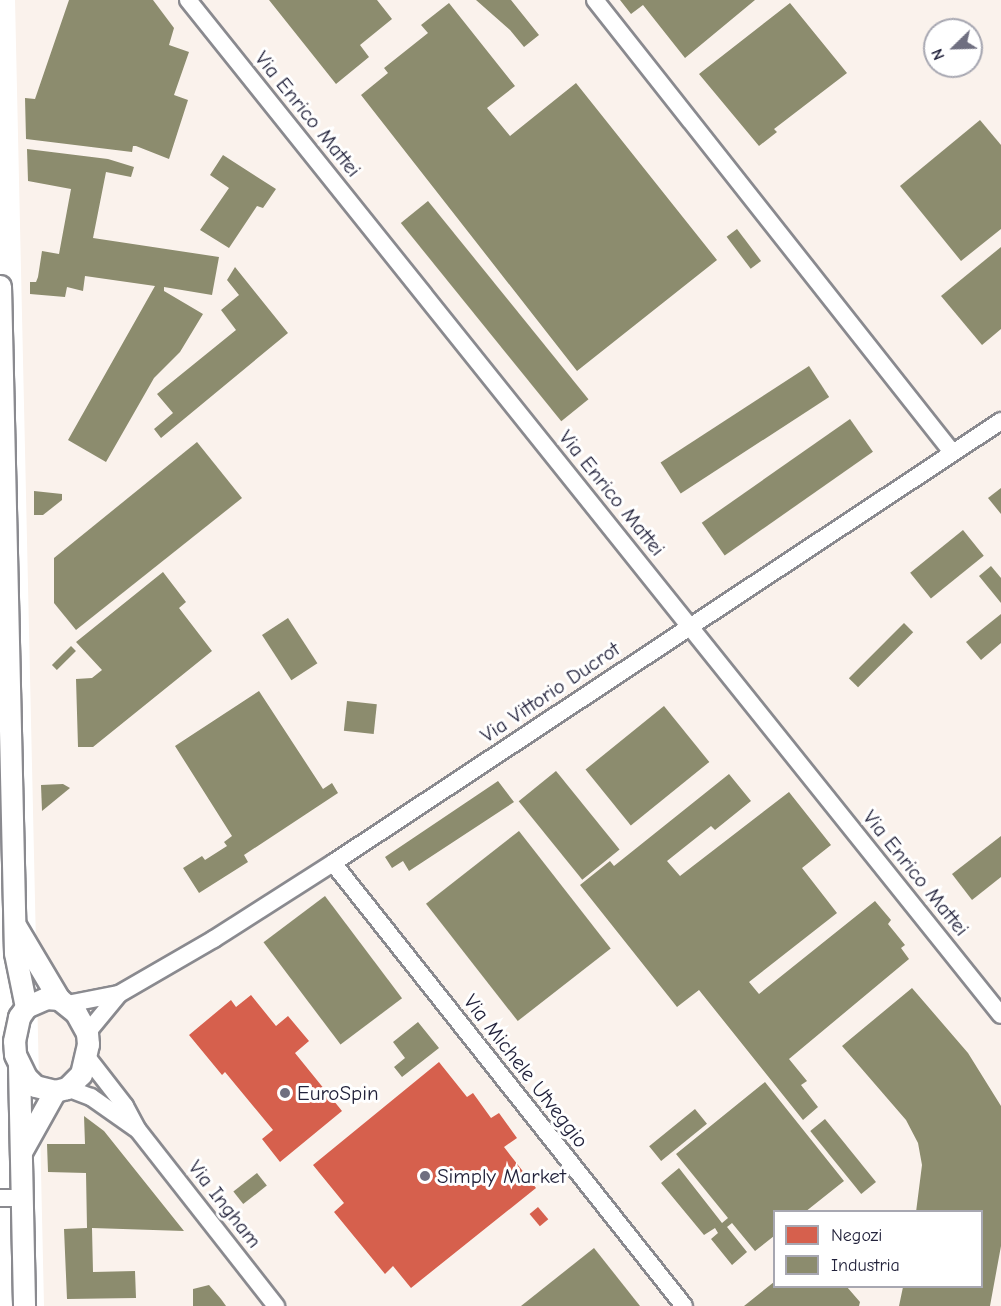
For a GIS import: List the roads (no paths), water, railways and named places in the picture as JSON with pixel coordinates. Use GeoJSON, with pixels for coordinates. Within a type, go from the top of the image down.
{"type":"FeatureCollection","features":[{"type":"Feature","properties":{"kind":"street","name":"Via Enrico Mattei"},"geometry":{"type":"LineString","coordinates":[[188,0],[1001,1015]]}},
{"type":"Feature","properties":{"kind":"street"},"geometry":{"type":"LineString","coordinates":[[595,0],[952,452]]}},
{"type":"Feature","properties":{"kind":"street"},"geometry":{"type":"LineString","coordinates":[[0,286],[5,718],[16,927],[15,953],[26,1007]]}},
{"type":"Feature","properties":{"kind":"street","name":"Via Vittorio Ducrot"},"geometry":{"type":"LineString","coordinates":[[119,994],[214,939],[333,863],[1001,421]]}},
{"type":"Feature","properties":{"kind":"street","name":"Via Michele Utveggio"},"geometry":{"type":"LineString","coordinates":[[333,863],[684,1306]]}},
{"type":"Feature","properties":{"kind":"street"},"geometry":{"type":"LineString","coordinates":[[16,927],[63,1002],[76,1013],[87,1033],[87,1056],[81,1074],[61,1090],[20,1152]]}},
{"type":"Feature","properties":{"kind":"street"},"geometry":{"type":"LineString","coordinates":[[24,1306],[19,1065],[14,1041],[15,1028],[26,1007],[46,998],[63,1002],[119,994]]}},
{"type":"Feature","properties":{"kind":"street"},"geometry":{"type":"LineString","coordinates":[[87,1033],[119,994]]}},
{"type":"Feature","properties":{"kind":"street"},"geometry":{"type":"LineString","coordinates":[[87,1056],[125,1106],[138,1130]]}},
{"type":"Feature","properties":{"kind":"street"},"geometry":{"type":"LineString","coordinates":[[19,1065],[35,1086],[91,1097],[138,1130]]}},
{"type":"Feature","properties":{"kind":"street","name":"Via Ingham"},"geometry":{"type":"LineString","coordinates":[[138,1130],[276,1306]]}},
{"type":"Feature","properties":{"kind":"street"},"geometry":{"type":"LineString","coordinates":[[0,1198],[22,1198]]}},
{"type":"Feature","properties":{"kind":"place","name":"EuroSpin"},"geometry":{"type":"Point","coordinates":[285,1093]}},
{"type":"Feature","properties":{"kind":"place","name":"Simply Market"},"geometry":{"type":"Point","coordinates":[425,1176]}}]}
